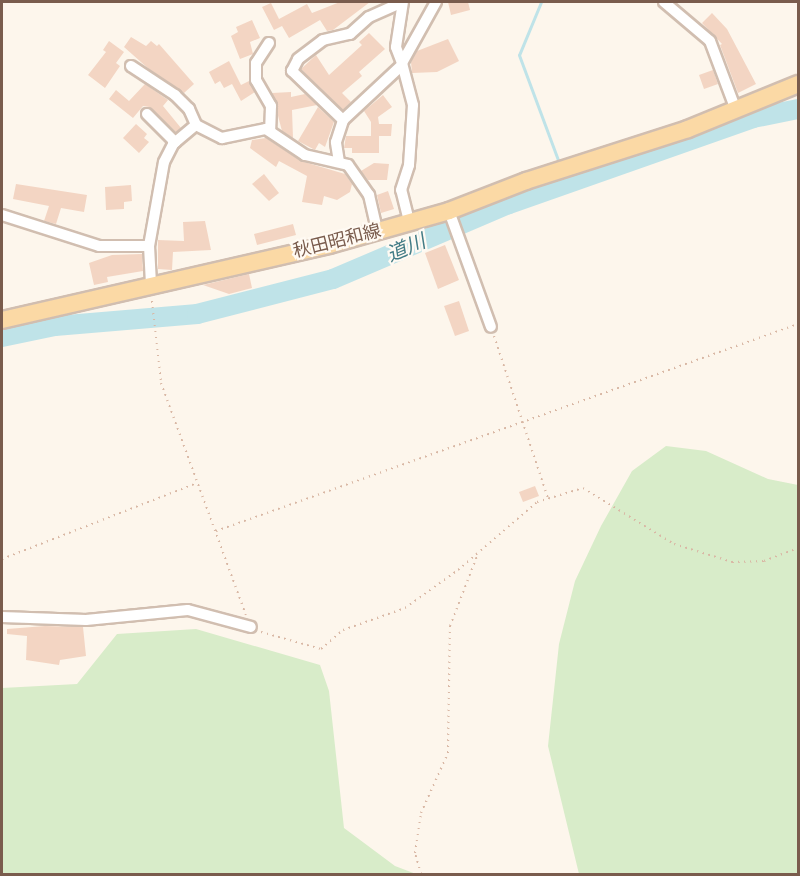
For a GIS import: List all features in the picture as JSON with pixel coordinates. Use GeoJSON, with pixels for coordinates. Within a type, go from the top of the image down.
{"type":"FeatureCollection","features":[{"type":"Feature","properties":{"kind":"main road","name":"秋田昭和線"},"geometry":{"type":"LineString","coordinates":[[2,320],[377,231],[449,211],[735,110],[798,84]]}},
{"type":"Feature","properties":{"kind":"street"},"geometry":{"type":"LineString","coordinates":[[403,2],[396,47],[412,105],[409,165],[402,190],[409,221]]}},
{"type":"Feature","properties":{"kind":"street"},"geometry":{"type":"LineString","coordinates":[[343,120],[292,71],[298,59],[323,40],[350,34],[369,17],[403,2]]}},
{"type":"Feature","properties":{"kind":"street"},"geometry":{"type":"LineString","coordinates":[[339,162],[336,142],[343,120],[402,64],[436,2]]}},
{"type":"Feature","properties":{"kind":"street"},"geometry":{"type":"LineString","coordinates":[[664,2],[710,40],[735,110]]}},
{"type":"Feature","properties":{"kind":"street"},"geometry":{"type":"LineString","coordinates":[[269,43],[255,63],[256,80],[271,106],[270,131]]}},
{"type":"Feature","properties":{"kind":"street"},"geometry":{"type":"LineString","coordinates":[[131,66],[174,95],[189,109],[196,125],[222,138],[270,131],[305,155],[339,162],[358,176],[369,195],[377,231]]}},
{"type":"Feature","properties":{"kind":"street"},"geometry":{"type":"LineString","coordinates":[[147,114],[175,142]]}},
{"type":"Feature","properties":{"kind":"street"},"geometry":{"type":"LineString","coordinates":[[151,284],[149,246],[159,180],[175,142],[196,125]]}},
{"type":"Feature","properties":{"kind":"street"},"geometry":{"type":"LineString","coordinates":[[449,211],[491,327]]}},
{"type":"Feature","properties":{"kind":"street"},"geometry":{"type":"LineString","coordinates":[[2,214],[99,246],[149,246]]}},
{"type":"Feature","properties":{"kind":"street"},"geometry":{"type":"LineString","coordinates":[[2,617],[86,620],[188,610],[250,627]]}},
{"type":"Feature","properties":{"kind":"path"},"geometry":{"type":"LineString","coordinates":[[151,284],[162,383],[250,627],[321,649],[343,630],[405,608],[478,553],[526,510],[548,498],[583,488],[674,544],[732,562],[764,561],[798,548]]}},
{"type":"Feature","properties":{"kind":"path"},"geometry":{"type":"LineString","coordinates":[[216,531],[798,324]]}},
{"type":"Feature","properties":{"kind":"path"},"geometry":{"type":"LineString","coordinates":[[491,327],[548,498]]}},
{"type":"Feature","properties":{"kind":"path"},"geometry":{"type":"LineString","coordinates":[[2,559],[197,483]]}},
{"type":"Feature","properties":{"kind":"path"},"geometry":{"type":"LineString","coordinates":[[422,874],[415,853],[421,813],[448,753],[450,626],[478,553]]}},
{"type":"Feature","properties":{"kind":"green space"},"geometry":{"type":"Polygon","coordinates":[[[666,446],[706,451],[768,479],[798,485],[798,874],[579,874],[548,746],[559,644],[575,581],[601,526],[632,471],[666,446]]]}},
{"type":"Feature","properties":{"kind":"green space"},"geometry":{"type":"Polygon","coordinates":[[[196,629],[320,665],[329,691],[344,828],[395,866],[416,874],[2,874],[2,688],[77,684],[117,634],[196,629]]]}},
{"type":"Feature","properties":{"kind":"building"},"geometry":{"type":"Polygon","coordinates":[[[340,2],[370,2],[333,30],[327,31],[320,20],[289,38],[282,26],[274,30],[262,7],[271,3],[279,19],[307,4],[312,13],[340,2]]]}},
{"type":"Feature","properties":{"kind":"building"},"geometry":{"type":"Polygon","coordinates":[[[448,2],[468,2],[470,10],[451,15],[448,2]]]}},
{"type":"Feature","properties":{"kind":"building"},"geometry":{"type":"Polygon","coordinates":[[[712,13],[727,29],[756,84],[738,93],[720,45],[722,44],[702,23],[712,13]]]}},
{"type":"Feature","properties":{"kind":"building"},"geometry":{"type":"Polygon","coordinates":[[[252,20],[260,38],[250,42],[253,54],[240,59],[231,36],[238,32],[236,27],[252,20]]]}},
{"type":"Feature","properties":{"kind":"building"},"geometry":{"type":"Polygon","coordinates":[[[369,33],[385,49],[359,72],[362,76],[342,93],[351,102],[343,110],[301,69],[316,55],[329,75],[362,45],[359,42],[369,33]]]}},
{"type":"Feature","properties":{"kind":"building"},"geometry":{"type":"Polygon","coordinates":[[[131,37],[146,46],[151,41],[157,46],[159,44],[194,84],[184,93],[150,70],[124,47],[131,37]]]}},
{"type":"Feature","properties":{"kind":"building"},"geometry":{"type":"Polygon","coordinates":[[[448,39],[459,61],[437,72],[412,73],[411,62],[417,51],[448,39]]]}},
{"type":"Feature","properties":{"kind":"building"},"geometry":{"type":"Polygon","coordinates":[[[109,41],[124,52],[116,63],[120,66],[105,88],[88,75],[106,52],[103,50],[109,41]]]}},
{"type":"Feature","properties":{"kind":"building"},"geometry":{"type":"Polygon","coordinates":[[[229,61],[241,85],[249,81],[255,92],[241,101],[232,84],[224,88],[220,81],[215,84],[209,72],[229,61]]]}},
{"type":"Feature","properties":{"kind":"building"},"geometry":{"type":"Polygon","coordinates":[[[713,70],[718,84],[704,89],[699,75],[713,70]]]}},
{"type":"Feature","properties":{"kind":"building"},"geometry":{"type":"Polygon","coordinates":[[[145,84],[168,100],[163,106],[181,128],[176,132],[149,107],[143,106],[133,118],[109,99],[116,90],[129,101],[145,84]]]}},
{"type":"Feature","properties":{"kind":"building"},"geometry":{"type":"Polygon","coordinates":[[[291,92],[291,97],[305,94],[317,105],[292,110],[293,138],[282,131],[272,93],[291,92]]]}},
{"type":"Feature","properties":{"kind":"building"},"geometry":{"type":"Polygon","coordinates":[[[383,95],[392,107],[378,117],[379,124],[392,124],[391,136],[379,136],[379,153],[352,153],[352,148],[344,148],[346,136],[371,136],[371,122],[364,111],[383,95]]]}},
{"type":"Feature","properties":{"kind":"building"},"geometry":{"type":"Polygon","coordinates":[[[318,107],[334,122],[325,147],[319,143],[315,150],[298,141],[318,107]]]}},
{"type":"Feature","properties":{"kind":"building"},"geometry":{"type":"Polygon","coordinates":[[[136,124],[147,134],[144,138],[149,142],[139,153],[123,138],[136,124]]]}},
{"type":"Feature","properties":{"kind":"building"},"geometry":{"type":"Polygon","coordinates":[[[266,138],[301,161],[345,174],[352,184],[350,192],[337,200],[324,196],[322,205],[302,202],[307,176],[279,161],[276,167],[250,148],[252,140],[266,138]]]}},
{"type":"Feature","properties":{"kind":"building"},"geometry":{"type":"Polygon","coordinates":[[[374,163],[389,164],[387,180],[368,180],[361,171],[374,163]]]}},
{"type":"Feature","properties":{"kind":"building"},"geometry":{"type":"Polygon","coordinates":[[[264,174],[279,193],[269,201],[252,184],[264,174]]]}},
{"type":"Feature","properties":{"kind":"building"},"geometry":{"type":"Polygon","coordinates":[[[16,184],[87,195],[84,212],[61,208],[56,224],[44,221],[49,206],[13,199],[16,184]]]}},
{"type":"Feature","properties":{"kind":"building"},"geometry":{"type":"Polygon","coordinates":[[[131,185],[132,201],[124,202],[124,209],[106,210],[105,187],[131,185]]]}},
{"type":"Feature","properties":{"kind":"building"},"geometry":{"type":"Polygon","coordinates":[[[388,191],[394,209],[381,213],[377,195],[388,191]]]}},
{"type":"Feature","properties":{"kind":"building"},"geometry":{"type":"Polygon","coordinates":[[[205,221],[211,250],[173,252],[172,270],[158,269],[158,240],[184,241],[183,222],[205,221]]]}},
{"type":"Feature","properties":{"kind":"building"},"geometry":{"type":"Polygon","coordinates":[[[293,224],[296,235],[257,245],[254,234],[293,224]]]}},
{"type":"Feature","properties":{"kind":"building"},"geometry":{"type":"Polygon","coordinates":[[[445,245],[459,280],[438,289],[425,253],[445,245]]]}},
{"type":"Feature","properties":{"kind":"building"},"geometry":{"type":"Polygon","coordinates":[[[142,254],[143,271],[107,277],[108,282],[94,285],[89,263],[112,255],[142,254]]]}},
{"type":"Feature","properties":{"kind":"building"},"geometry":{"type":"Polygon","coordinates":[[[249,274],[252,288],[229,294],[203,285],[249,274]]]}},
{"type":"Feature","properties":{"kind":"building"},"geometry":{"type":"Polygon","coordinates":[[[459,301],[469,331],[455,336],[444,306],[459,301]]]}},
{"type":"Feature","properties":{"kind":"building"},"geometry":{"type":"Polygon","coordinates":[[[535,486],[539,496],[523,502],[519,492],[535,486]]]}},
{"type":"Feature","properties":{"kind":"building"},"geometry":{"type":"Polygon","coordinates":[[[45,626],[83,627],[86,656],[60,660],[59,665],[26,660],[27,636],[7,634],[7,629],[45,626]]]}},
{"type":"Feature","properties":{"kind":"waterway"},"geometry":{"type":"LineString","coordinates":[[541,2],[519,55],[558,160]]}},
{"type":"Feature","properties":{"kind":"waterway","name":"道川"},"geometry":{"type":"LineString","coordinates":[[2,337],[55,326],[197,314],[333,279],[509,204],[753,118],[798,109]]}},
{"type":"Feature","properties":{"kind":"waterway","name":"道川"},"geometry":{"type":"LineString","coordinates":[[563,180],[565,185]]}}]}
